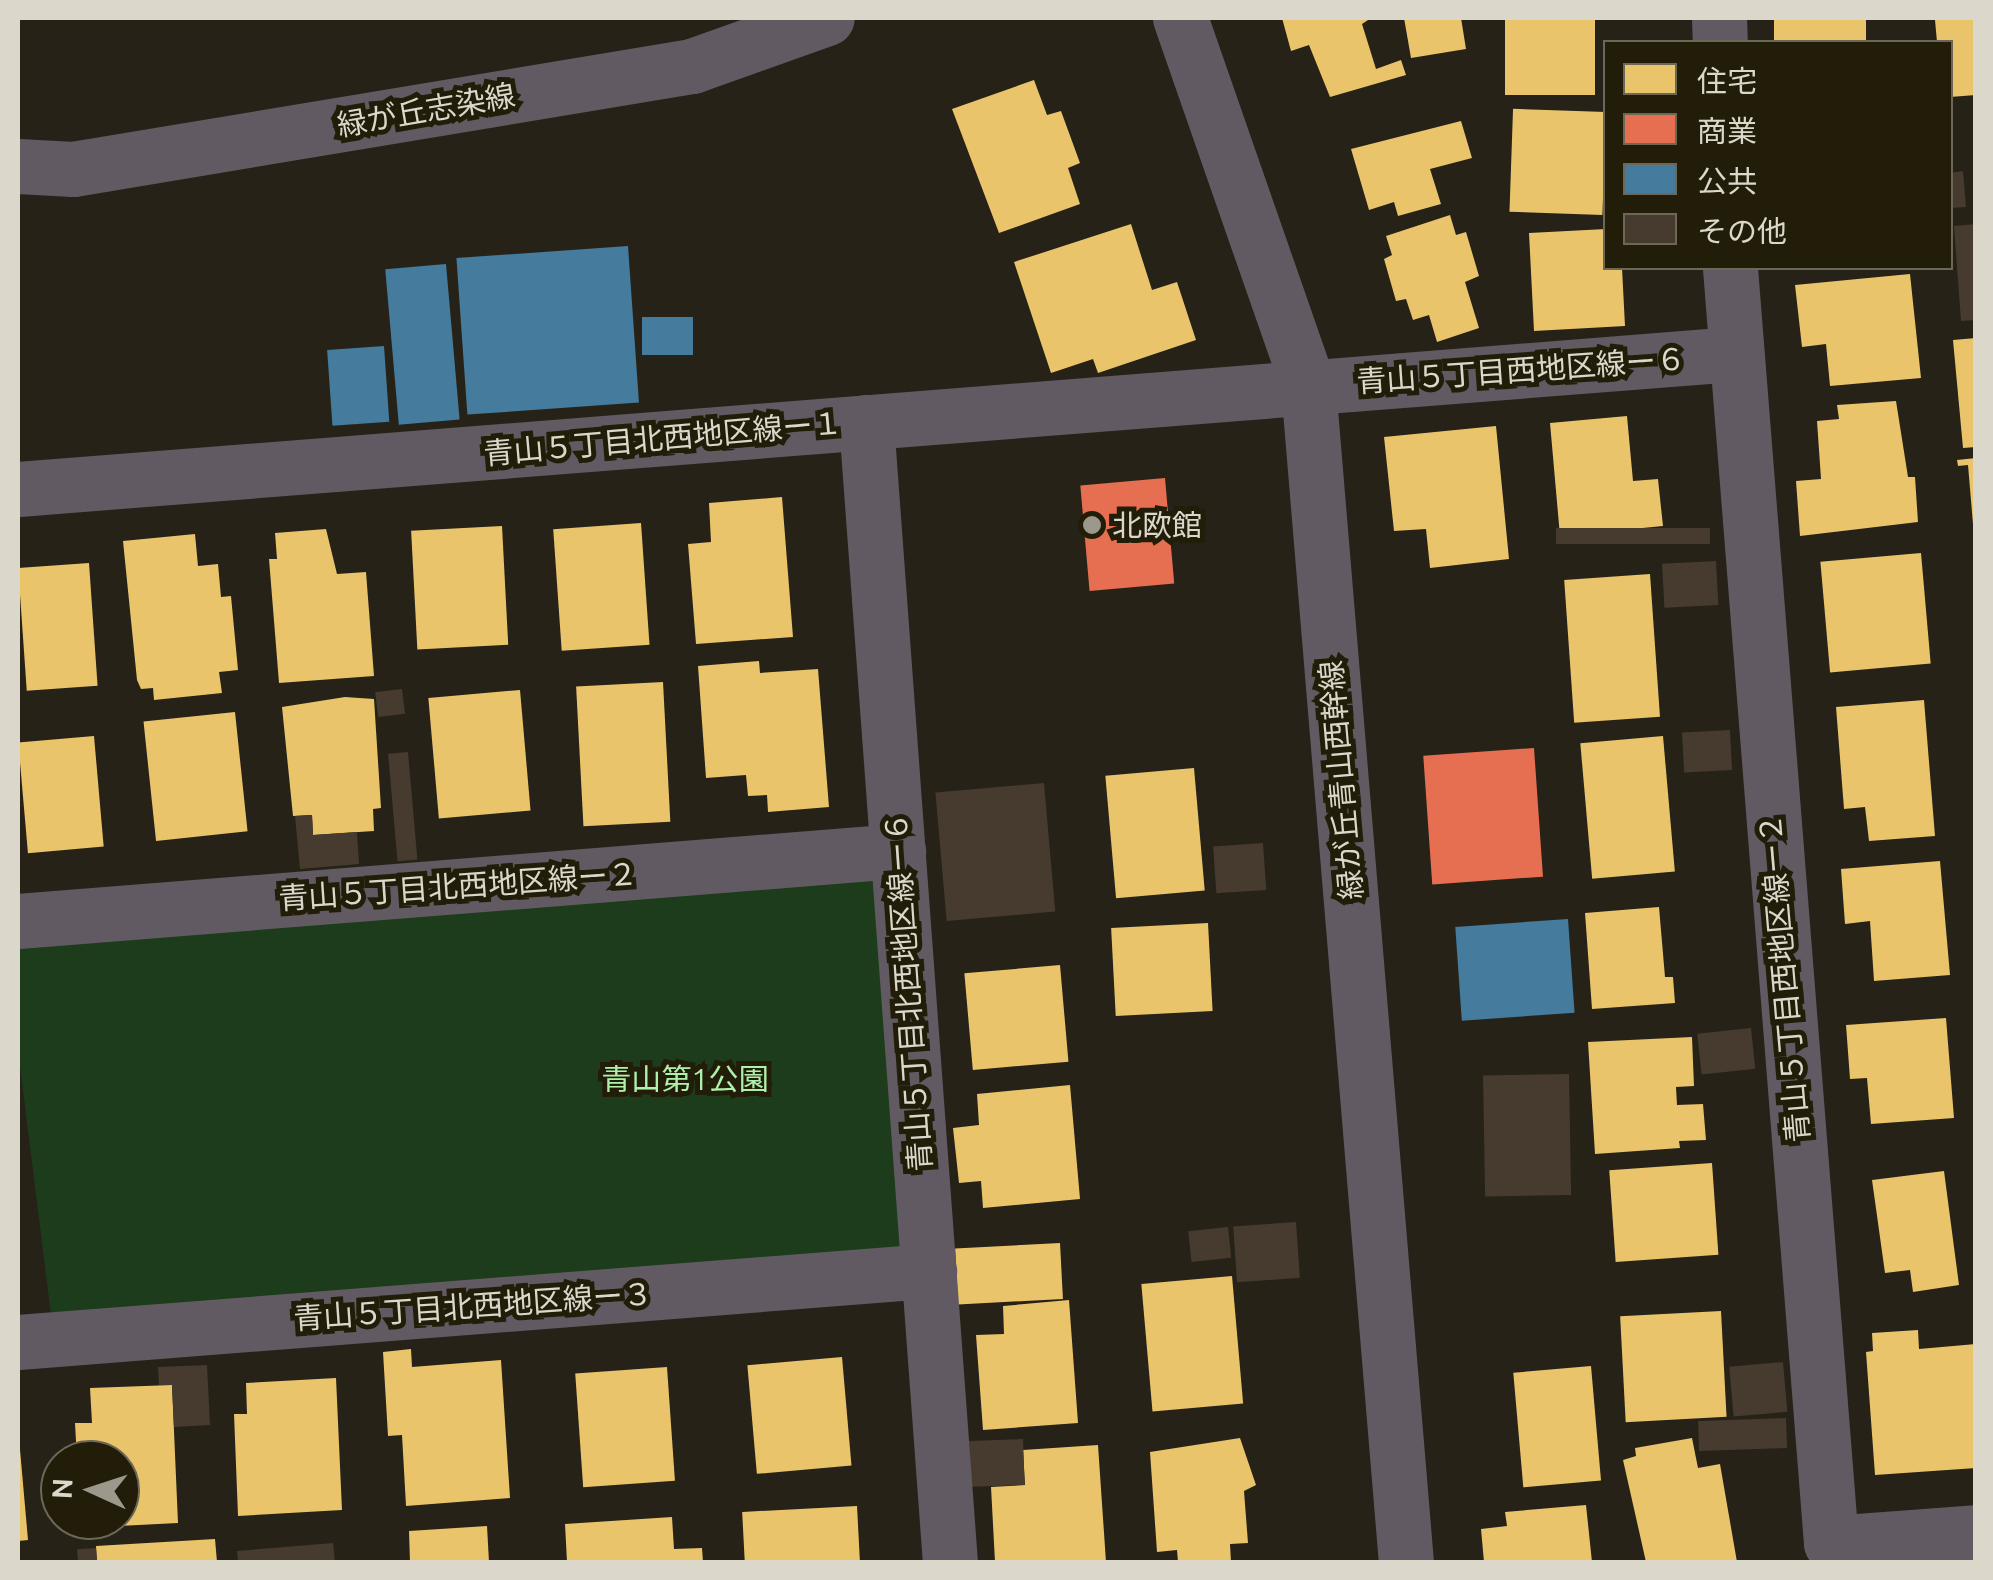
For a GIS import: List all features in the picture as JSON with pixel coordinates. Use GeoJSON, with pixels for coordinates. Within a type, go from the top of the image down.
{"type":"FeatureCollection","features":[{"type":"Feature","properties":{"kind":"street","name":"緑が丘志染線"},"geometry":{"type":"LineString","coordinates":[[18,166],[73,169],[692,66],[827,18]]}},
{"type":"Feature","properties":{"kind":"street","name":"緑が丘青山西幹線"},"geometry":{"type":"LineString","coordinates":[[1180,18],[1308,386],[1406,1562]]}},
{"type":"Feature","properties":{"kind":"street","name":"青山５丁目西地区線ー２"},"geometry":{"type":"LineString","coordinates":[[1730,270],[1830,1543],[1976,1532]]}},
{"type":"Feature","properties":{"kind":"street","name":"青山５丁目西地区線ー６"},"geometry":{"type":"LineString","coordinates":[[1308,386],[1734,354]]}},
{"type":"Feature","properties":{"kind":"street","name":"青山５丁目北西地区線ー１"},"geometry":{"type":"LineString","coordinates":[[18,490],[1308,386]]}},
{"type":"Feature","properties":{"kind":"street","name":"青山５丁目北西地区線ー６"},"geometry":{"type":"LineString","coordinates":[[866,422],[950,1562]]}},
{"type":"Feature","properties":{"kind":"street","name":"青山５丁目北西地区線ー２"},"geometry":{"type":"LineString","coordinates":[[18,920],[898,851]]}},
{"type":"Feature","properties":{"kind":"street","name":"青山５丁目北西地区線ー３"},"geometry":{"type":"LineString","coordinates":[[18,1342],[929,1271]]}},
{"type":"Feature","properties":{"kind":"green space","name":"青山第1公園"},"geometry":{"type":"Polygon","coordinates":[[[898,851],[929,1271],[54,1339],[18,1050],[18,921],[898,851]]]}},
{"type":"Feature","properties":{"kind":"building: 住宅"},"geometry":{"type":"Polygon","coordinates":[[[1282,18],[1371,18],[1362,24],[1376,69],[1401,60],[1406,75],[1330,97],[1309,45],[1291,51],[1282,18]]]}},
{"type":"Feature","properties":{"kind":"building: 住宅"},"geometry":{"type":"Polygon","coordinates":[[[1404,18],[1461,18],[1466,49],[1411,58],[1404,18]]]}},
{"type":"Feature","properties":{"kind":"building: 住宅"},"geometry":{"type":"Polygon","coordinates":[[[1505,18],[1595,18],[1595,95],[1505,95],[1505,18]]]}},
{"type":"Feature","properties":{"kind":"building: 住宅"},"geometry":{"type":"Polygon","coordinates":[[[1774,18],[1866,18],[1866,40],[1774,40],[1774,18]]]}},
{"type":"Feature","properties":{"kind":"building: 住宅"},"geometry":{"type":"Polygon","coordinates":[[[1976,18],[1976,95],[1953,97],[1953,40],[1937,40],[1935,20],[1976,18]]]}},
{"type":"Feature","properties":{"kind":"building: 住宅"},"geometry":{"type":"Polygon","coordinates":[[[1034,80],[1047,115],[1061,111],[1080,163],[1068,168],[1080,204],[999,233],[952,109],[1034,80]]]}},
{"type":"Feature","properties":{"kind":"building: 住宅"},"geometry":{"type":"Polygon","coordinates":[[[1513,109],[1603,112],[1602,215],[1509,212],[1513,109]]]}},
{"type":"Feature","properties":{"kind":"building: 住宅"},"geometry":{"type":"Polygon","coordinates":[[[1461,121],[1472,158],[1430,169],[1441,204],[1398,216],[1394,202],[1369,210],[1351,149],[1461,121]]]}},
{"type":"Feature","properties":{"kind":"building: 住宅"},"geometry":{"type":"Polygon","coordinates":[[[1450,215],[1456,235],[1466,232],[1479,276],[1465,282],[1479,328],[1437,342],[1429,315],[1413,320],[1406,299],[1396,301],[1384,259],[1392,255],[1386,236],[1450,215]]]}},
{"type":"Feature","properties":{"kind":"building: 住宅"},"geometry":{"type":"Polygon","coordinates":[[[1131,224],[1152,290],[1177,282],[1196,340],[1098,373],[1093,359],[1051,373],[1014,262],[1131,224]]]}},
{"type":"Feature","properties":{"kind":"building: 住宅"},"geometry":{"type":"Polygon","coordinates":[[[1603,229],[1603,270],[1622,270],[1625,326],[1534,331],[1529,233],[1603,229]]]}},
{"type":"Feature","properties":{"kind":"building: 住宅"},"geometry":{"type":"Polygon","coordinates":[[[1910,274],[1921,378],[1830,386],[1826,344],[1802,347],[1795,285],[1910,274]]]}},
{"type":"Feature","properties":{"kind":"building: 住宅"},"geometry":{"type":"Polygon","coordinates":[[[1976,338],[1976,447],[1963,448],[1953,340],[1976,338]]]}},
{"type":"Feature","properties":{"kind":"building: 住宅"},"geometry":{"type":"Polygon","coordinates":[[[1896,401],[1908,477],[1915,477],[1918,522],[1800,536],[1796,481],[1821,479],[1817,421],[1839,419],[1837,405],[1896,401]]]}},
{"type":"Feature","properties":{"kind":"building: 住宅"},"geometry":{"type":"Polygon","coordinates":[[[1627,416],[1633,481],[1658,479],[1663,526],[1560,536],[1550,423],[1627,416]]]}},
{"type":"Feature","properties":{"kind":"building: 住宅"},"geometry":{"type":"Polygon","coordinates":[[[1496,426],[1509,559],[1430,568],[1426,529],[1394,531],[1384,437],[1496,426]]]}},
{"type":"Feature","properties":{"kind":"building: 住宅"},"geometry":{"type":"Polygon","coordinates":[[[1976,458],[1973,524],[1968,465],[1958,466],[1957,460],[1976,458]]]}},
{"type":"Feature","properties":{"kind":"building: 住宅"},"geometry":{"type":"Polygon","coordinates":[[[782,497],[793,637],[696,644],[688,544],[711,542],[709,503],[782,497]]]}},
{"type":"Feature","properties":{"kind":"building: 住宅"},"geometry":{"type":"Polygon","coordinates":[[[641,523],[650,645],[562,651],[553,529],[641,523]]]}},
{"type":"Feature","properties":{"kind":"building: 住宅"},"geometry":{"type":"Polygon","coordinates":[[[502,526],[508,645],[417,650],[411,531],[502,526]]]}},
{"type":"Feature","properties":{"kind":"building: 住宅"},"geometry":{"type":"Polygon","coordinates":[[[326,529],[337,574],[366,572],[374,676],[279,683],[269,559],[277,559],[275,533],[326,529]]]}},
{"type":"Feature","properties":{"kind":"building: 住宅"},"geometry":{"type":"Polygon","coordinates":[[[195,534],[198,566],[218,564],[221,597],[231,596],[238,670],[219,672],[222,693],[154,700],[153,688],[141,689],[137,680],[123,541],[195,534]]]}},
{"type":"Feature","properties":{"kind":"building: 住宅"},"geometry":{"type":"Polygon","coordinates":[[[1921,553],[1931,664],[1830,672],[1820,562],[1921,553]]]}},
{"type":"Feature","properties":{"kind":"building: 住宅"},"geometry":{"type":"Polygon","coordinates":[[[89,563],[98,686],[27,691],[18,568],[89,563]]]}},
{"type":"Feature","properties":{"kind":"building: 住宅"},"geometry":{"type":"Polygon","coordinates":[[[1650,574],[1660,717],[1574,723],[1564,580],[1650,574]]]}},
{"type":"Feature","properties":{"kind":"building: 住宅"},"geometry":{"type":"Polygon","coordinates":[[[759,661],[760,673],[818,669],[829,807],[768,812],[767,795],[748,796],[746,775],[706,778],[698,666],[759,661]]]}},
{"type":"Feature","properties":{"kind":"building: 住宅"},"geometry":{"type":"Polygon","coordinates":[[[663,682],[670,822],[583,826],[576,687],[663,682]]]}},
{"type":"Feature","properties":{"kind":"building: 住宅"},"geometry":{"type":"Polygon","coordinates":[[[520,690],[531,811],[439,819],[428,698],[520,690]]]}},
{"type":"Feature","properties":{"kind":"building: 住宅"},"geometry":{"type":"Polygon","coordinates":[[[345,697],[374,699],[381,808],[373,809],[374,831],[313,835],[312,815],[293,816],[282,707],[345,697]]]}},
{"type":"Feature","properties":{"kind":"building: 住宅"},"geometry":{"type":"Polygon","coordinates":[[[1924,700],[1935,836],[1869,841],[1865,807],[1844,809],[1836,707],[1924,700]]]}},
{"type":"Feature","properties":{"kind":"building: 住宅"},"geometry":{"type":"Polygon","coordinates":[[[235,712],[248,831],[156,841],[144,722],[235,712]]]}},
{"type":"Feature","properties":{"kind":"building: 住宅"},"geometry":{"type":"Polygon","coordinates":[[[94,736],[104,847],[28,853],[18,743],[94,736]]]}},
{"type":"Feature","properties":{"kind":"building: 住宅"},"geometry":{"type":"Polygon","coordinates":[[[1663,736],[1675,871],[1592,879],[1580,743],[1663,736]]]}},
{"type":"Feature","properties":{"kind":"building: 住宅"},"geometry":{"type":"Polygon","coordinates":[[[1194,768],[1205,891],[1116,898],[1105,776],[1194,768]]]}},
{"type":"Feature","properties":{"kind":"building: 住宅"},"geometry":{"type":"Polygon","coordinates":[[[1940,861],[1950,975],[1874,981],[1870,921],[1845,924],[1841,869],[1940,861]]]}},
{"type":"Feature","properties":{"kind":"building: 住宅"},"geometry":{"type":"Polygon","coordinates":[[[1659,907],[1665,977],[1673,977],[1675,1003],[1592,1009],[1585,913],[1659,907]]]}},
{"type":"Feature","properties":{"kind":"building: 住宅"},"geometry":{"type":"Polygon","coordinates":[[[1208,923],[1213,1011],[1116,1016],[1111,928],[1208,923]]]}},
{"type":"Feature","properties":{"kind":"building: 住宅"},"geometry":{"type":"Polygon","coordinates":[[[1060,965],[1068,1062],[973,1070],[964,973],[1060,965]]]}},
{"type":"Feature","properties":{"kind":"building: 住宅"},"geometry":{"type":"Polygon","coordinates":[[[1946,1018],[1954,1118],[1871,1124],[1867,1078],[1850,1079],[1846,1025],[1946,1018]]]}},
{"type":"Feature","properties":{"kind":"building: 住宅"},"geometry":{"type":"Polygon","coordinates":[[[1692,1037],[1694,1086],[1676,1087],[1677,1105],[1703,1104],[1706,1140],[1679,1141],[1680,1148],[1595,1154],[1588,1042],[1692,1037]]]}},
{"type":"Feature","properties":{"kind":"building: 住宅"},"geometry":{"type":"Polygon","coordinates":[[[1070,1085],[1080,1199],[983,1208],[981,1181],[959,1183],[953,1128],[979,1125],[977,1094],[1070,1085]]]}},
{"type":"Feature","properties":{"kind":"building: 住宅"},"geometry":{"type":"Polygon","coordinates":[[[1712,1163],[1718,1255],[1616,1262],[1609,1170],[1712,1163]]]}},
{"type":"Feature","properties":{"kind":"building: 住宅"},"geometry":{"type":"Polygon","coordinates":[[[1944,1171],[1959,1285],[1913,1292],[1910,1270],[1885,1273],[1872,1180],[1944,1171]]]}},
{"type":"Feature","properties":{"kind":"building: 住宅"},"geometry":{"type":"Polygon","coordinates":[[[1060,1243],[1063,1299],[958,1304],[955,1248],[1060,1243]]]}},
{"type":"Feature","properties":{"kind":"building: 住宅"},"geometry":{"type":"Polygon","coordinates":[[[1232,1276],[1243,1404],[1153,1411],[1141,1284],[1232,1276]]]}},
{"type":"Feature","properties":{"kind":"building: 住宅"},"geometry":{"type":"Polygon","coordinates":[[[1069,1300],[1078,1423],[983,1430],[976,1335],[1004,1334],[1003,1306],[1069,1300]]]}},
{"type":"Feature","properties":{"kind":"building: 住宅"},"geometry":{"type":"Polygon","coordinates":[[[1721,1311],[1727,1417],[1626,1422],[1620,1316],[1721,1311]]]}},
{"type":"Feature","properties":{"kind":"building: 住宅"},"geometry":{"type":"Polygon","coordinates":[[[1918,1330],[1919,1349],[1976,1344],[1976,1468],[1875,1475],[1866,1352],[1873,1351],[1872,1333],[1918,1330]]]}},
{"type":"Feature","properties":{"kind":"building: 住宅"},"geometry":{"type":"Polygon","coordinates":[[[411,1349],[412,1367],[501,1360],[510,1498],[406,1506],[402,1435],[388,1436],[383,1352],[411,1349]]]}},
{"type":"Feature","properties":{"kind":"building: 住宅"},"geometry":{"type":"Polygon","coordinates":[[[842,1357],[851,1466],[757,1474],[747,1365],[842,1357]]]}},
{"type":"Feature","properties":{"kind":"building: 住宅"},"geometry":{"type":"Polygon","coordinates":[[[1591,1366],[1601,1481],[1523,1487],[1513,1373],[1591,1366]]]}},
{"type":"Feature","properties":{"kind":"building: 住宅"},"geometry":{"type":"Polygon","coordinates":[[[667,1367],[675,1481],[583,1487],[575,1373],[667,1367]]]}},
{"type":"Feature","properties":{"kind":"building: 住宅"},"geometry":{"type":"Polygon","coordinates":[[[336,1378],[342,1510],[238,1516],[234,1414],[247,1414],[246,1383],[336,1378]]]}},
{"type":"Feature","properties":{"kind":"building: 住宅"},"geometry":{"type":"Polygon","coordinates":[[[172,1385],[178,1523],[140,1525],[140,1440],[76,1440],[75,1423],[92,1423],[90,1388],[172,1385]]]}},
{"type":"Feature","properties":{"kind":"building: 住宅"},"geometry":{"type":"Polygon","coordinates":[[[18,1427],[28,1540],[18,1541],[18,1427]]]}},
{"type":"Feature","properties":{"kind":"building: 住宅"},"geometry":{"type":"Polygon","coordinates":[[[1240,1438],[1256,1485],[1244,1491],[1248,1543],[1230,1544],[1231,1562],[1178,1562],[1177,1550],[1157,1552],[1150,1452],[1240,1438]]]}},
{"type":"Feature","properties":{"kind":"building: 住宅"},"geometry":{"type":"Polygon","coordinates":[[[1692,1438],[1698,1468],[1720,1464],[1737,1562],[1646,1562],[1623,1460],[1636,1456],[1635,1448],[1692,1438]]]}},
{"type":"Feature","properties":{"kind":"building: 住宅"},"geometry":{"type":"Polygon","coordinates":[[[1098,1445],[1106,1562],[995,1562],[991,1487],[1025,1485],[1023,1450],[1098,1445]]]}},
{"type":"Feature","properties":{"kind":"building: 住宅"},"geometry":{"type":"Polygon","coordinates":[[[1586,1505],[1592,1562],[1484,1562],[1481,1529],[1507,1526],[1505,1512],[1586,1505]]]}},
{"type":"Feature","properties":{"kind":"building: 住宅"},"geometry":{"type":"Polygon","coordinates":[[[857,1506],[860,1562],[745,1562],[742,1512],[857,1506]]]}},
{"type":"Feature","properties":{"kind":"building: 住宅"},"geometry":{"type":"Polygon","coordinates":[[[672,1517],[674,1549],[702,1548],[703,1562],[567,1562],[565,1524],[672,1517]]]}},
{"type":"Feature","properties":{"kind":"building: 住宅"},"geometry":{"type":"Polygon","coordinates":[[[487,1526],[489,1562],[410,1562],[409,1531],[487,1526]]]}},
{"type":"Feature","properties":{"kind":"building: 住宅"},"geometry":{"type":"Polygon","coordinates":[[[215,1539],[217,1562],[97,1562],[96,1546],[215,1539]]]}},
{"type":"Feature","properties":{"kind":"building: 商業"},"geometry":{"type":"Polygon","coordinates":[[[1165,478],[1174,584],[1090,591],[1080,485],[1165,478]]]}},
{"type":"Feature","properties":{"kind":"building: 商業"},"geometry":{"type":"Polygon","coordinates":[[[1534,748],[1543,877],[1432,884],[1423,756],[1534,748]]]}},
{"type":"Feature","properties":{"kind":"building: 公共"},"geometry":{"type":"Polygon","coordinates":[[[628,246],[639,403],[467,415],[456,258],[628,246]]]}},
{"type":"Feature","properties":{"kind":"building: 公共"},"geometry":{"type":"Polygon","coordinates":[[[446,264],[460,419],[399,425],[385,269],[446,264]]]}},
{"type":"Feature","properties":{"kind":"building: 公共"},"geometry":{"type":"Polygon","coordinates":[[[642,317],[693,317],[693,355],[642,355],[642,317]]]}},
{"type":"Feature","properties":{"kind":"building: 公共"},"geometry":{"type":"Polygon","coordinates":[[[384,346],[389,422],[332,426],[327,350],[384,346]]]}},
{"type":"Feature","properties":{"kind":"building: 公共"},"geometry":{"type":"Polygon","coordinates":[[[1568,919],[1575,1013],[1462,1021],[1455,927],[1568,919]]]}},
{"type":"Feature","properties":{"kind":"building: その他"},"geometry":{"type":"Polygon","coordinates":[[[1963,171],[1966,207],[1953,208],[1953,173],[1963,171]]]}},
{"type":"Feature","properties":{"kind":"building: その他"},"geometry":{"type":"Polygon","coordinates":[[[1976,224],[1976,320],[1961,321],[1954,226],[1976,224]]]}},
{"type":"Feature","properties":{"kind":"building: その他"},"geometry":{"type":"Polygon","coordinates":[[[1556,528],[1710,528],[1710,544],[1556,544],[1556,528]]]}},
{"type":"Feature","properties":{"kind":"building: その他"},"geometry":{"type":"Polygon","coordinates":[[[1716,561],[1718,605],[1664,608],[1662,564],[1716,561]]]}},
{"type":"Feature","properties":{"kind":"building: その他"},"geometry":{"type":"Polygon","coordinates":[[[402,689],[405,714],[378,717],[375,692],[402,689]]]}},
{"type":"Feature","properties":{"kind":"building: その他"},"geometry":{"type":"Polygon","coordinates":[[[1730,730],[1732,770],[1684,772],[1682,733],[1730,730]]]}},
{"type":"Feature","properties":{"kind":"building: その他"},"geometry":{"type":"Polygon","coordinates":[[[408,752],[417,860],[397,861],[388,754],[408,752]]]}},
{"type":"Feature","properties":{"kind":"building: その他"},"geometry":{"type":"Polygon","coordinates":[[[1044,783],[1055,912],[947,921],[935,792],[1044,783]]]}},
{"type":"Feature","properties":{"kind":"building: その他"},"geometry":{"type":"Polygon","coordinates":[[[312,815],[313,835],[357,832],[359,864],[300,869],[295,816],[312,815]]]}},
{"type":"Feature","properties":{"kind":"building: その他"},"geometry":{"type":"Polygon","coordinates":[[[1263,843],[1266,890],[1216,893],[1213,846],[1263,843]]]}},
{"type":"Feature","properties":{"kind":"building: その他"},"geometry":{"type":"Polygon","coordinates":[[[1751,1028],[1755,1069],[1702,1074],[1697,1034],[1751,1028]]]}},
{"type":"Feature","properties":{"kind":"building: その他"},"geometry":{"type":"Polygon","coordinates":[[[1569,1074],[1571,1195],[1485,1196],[1483,1076],[1569,1074]]]}},
{"type":"Feature","properties":{"kind":"building: その他"},"geometry":{"type":"Polygon","coordinates":[[[1296,1222],[1300,1278],[1237,1282],[1233,1226],[1296,1222]]]}},
{"type":"Feature","properties":{"kind":"building: その他"},"geometry":{"type":"Polygon","coordinates":[[[1228,1227],[1231,1258],[1191,1262],[1188,1231],[1228,1227]]]}},
{"type":"Feature","properties":{"kind":"building: その他"},"geometry":{"type":"Polygon","coordinates":[[[1783,1362],[1787,1412],[1734,1417],[1729,1367],[1783,1362]]]}},
{"type":"Feature","properties":{"kind":"building: その他"},"geometry":{"type":"Polygon","coordinates":[[[207,1365],[210,1425],[174,1427],[172,1385],[159,1385],[158,1367],[207,1365]]]}},
{"type":"Feature","properties":{"kind":"building: その他"},"geometry":{"type":"Polygon","coordinates":[[[1786,1418],[1787,1448],[1699,1451],[1698,1421],[1786,1418]]]}},
{"type":"Feature","properties":{"kind":"building: その他"},"geometry":{"type":"Polygon","coordinates":[[[1023,1439],[1025,1485],[971,1487],[969,1441],[1023,1439]]]}},
{"type":"Feature","properties":{"kind":"building: その他"},"geometry":{"type":"Polygon","coordinates":[[[333,1543],[335,1562],[238,1562],[237,1551],[333,1543]]]}},
{"type":"Feature","properties":{"kind":"building: その他"},"geometry":{"type":"Polygon","coordinates":[[[96,1548],[97,1562],[78,1562],[77,1549],[96,1548]]]}},
{"type":"Feature","properties":{"kind":"place","name":"北欧館"},"geometry":{"type":"Point","coordinates":[1092,525]}}]}
